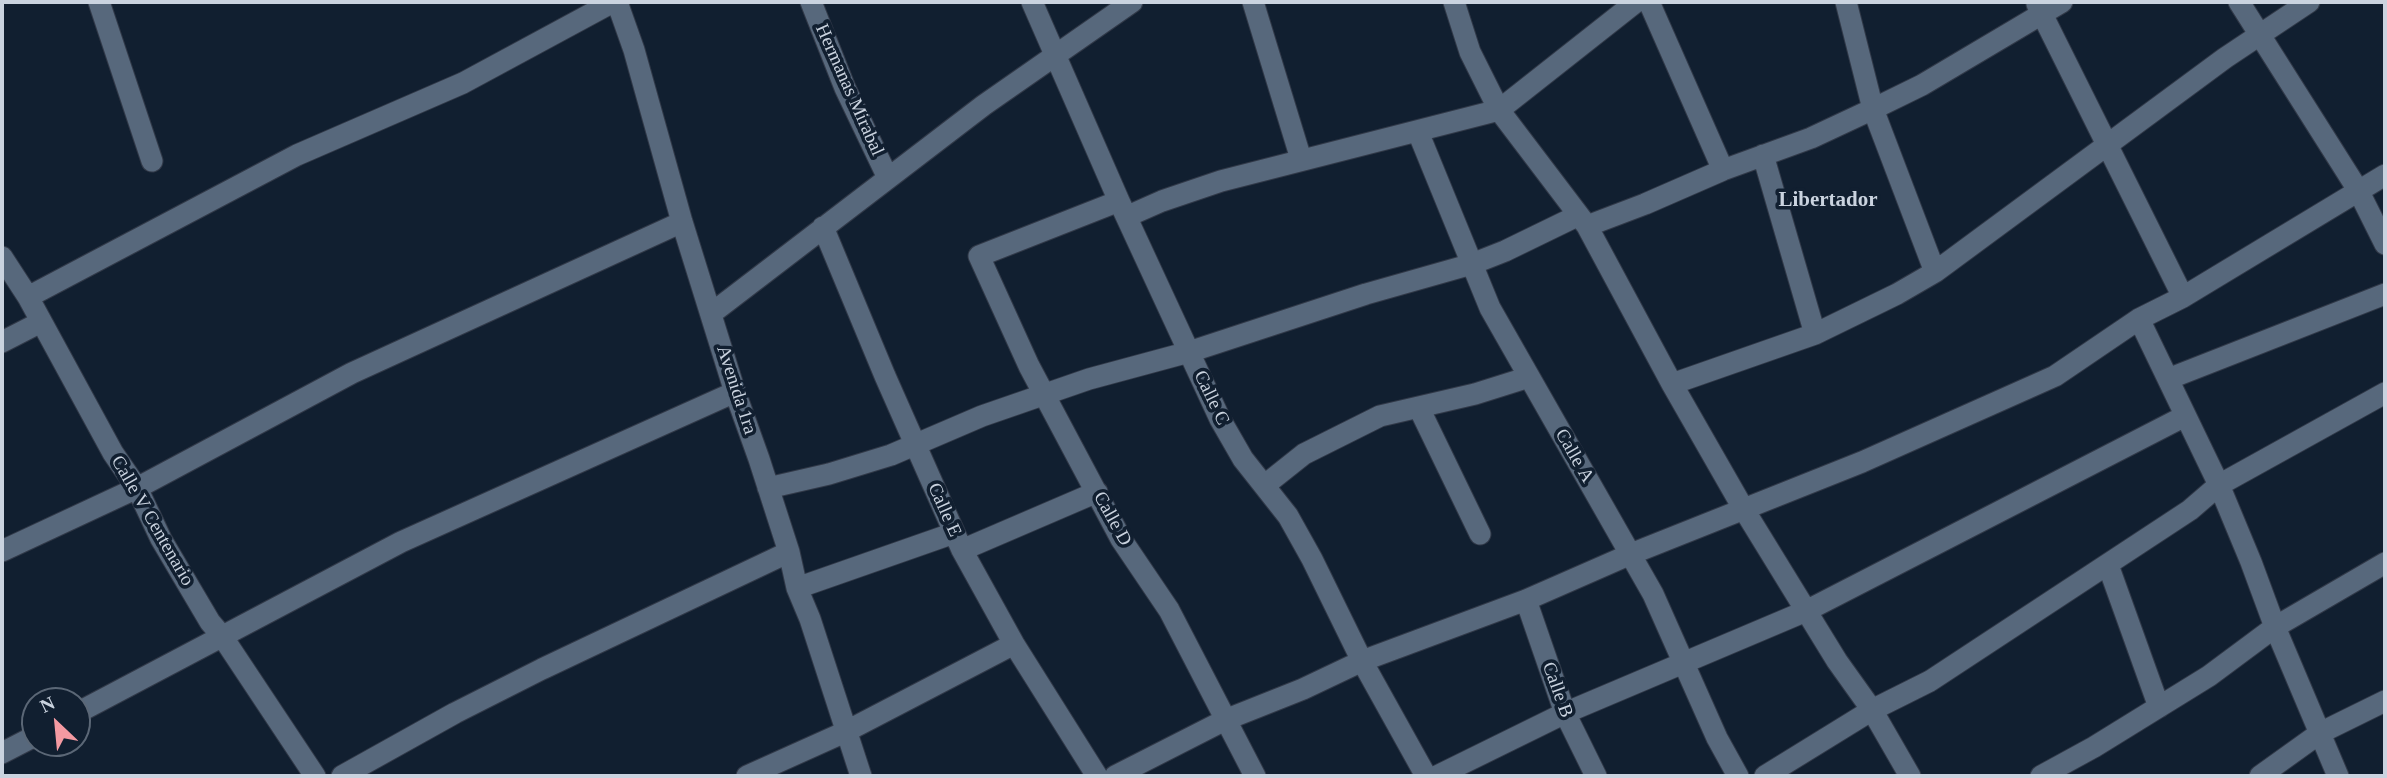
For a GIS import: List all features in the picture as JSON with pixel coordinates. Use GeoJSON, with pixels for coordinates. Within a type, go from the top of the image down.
{"type":"FeatureCollection","features":[{"type":"Feature","properties":{"kind":"street"},"geometry":{"type":"LineString","coordinates":[[99,2],[152,161]]}},
{"type":"Feature","properties":{"kind":"street"},"geometry":{"type":"LineString","coordinates":[[29,297],[297,155],[463,83],[615,2]]}},
{"type":"Feature","properties":{"kind":"street","name":"Avenida 1ra"},"geometry":{"type":"LineString","coordinates":[[615,2],[634,50],[682,222],[789,552],[797,588],[810,619],[861,776]]}},
{"type":"Feature","properties":{"kind":"street","name":"Hermanas Mirabal"},"geometry":{"type":"LineString","coordinates":[[811,2],[845,88],[888,178]]}},
{"type":"Feature","properties":{"kind":"street","name":"Calle C"},"geometry":{"type":"LineString","coordinates":[[1032,2],[1220,419],[1243,459],[1288,516],[1362,661],[1426,776]]}},
{"type":"Feature","properties":{"kind":"street"},"geometry":{"type":"LineString","coordinates":[[712,313],[1054,55],[1132,2]]}},
{"type":"Feature","properties":{"kind":"street"},"geometry":{"type":"LineString","coordinates":[[1254,2],[1301,159]]}},
{"type":"Feature","properties":{"kind":"street"},"geometry":{"type":"LineString","coordinates":[[1454,2],[1470,52],[1499,110],[1582,221],[1743,508],[1837,661],[1872,710],[1910,776]]}},
{"type":"Feature","properties":{"kind":"street"},"geometry":{"type":"LineString","coordinates":[[1124,209],[1162,201],[1301,159],[1499,110],[1636,2]]}},
{"type":"Feature","properties":{"kind":"street"},"geometry":{"type":"LineString","coordinates":[[1649,2],[1723,170]]}},
{"type":"Feature","properties":{"kind":"street"},"geometry":{"type":"LineString","coordinates":[[1846,2],[1872,109],[1935,272]]}},
{"type":"Feature","properties":{"kind":"street"},"geometry":{"type":"LineString","coordinates":[[768,488],[829,474],[891,455],[982,415],[1088,379],[1189,352],[1366,294],[1472,264],[1582,221],[1645,204],[1723,170],[1811,138],[1922,85],[2038,8],[2062,2]]}},
{"type":"Feature","properties":{"kind":"street"},"geometry":{"type":"LineString","coordinates":[[2239,2],[2358,190],[2385,244]]}},
{"type":"Feature","properties":{"kind":"street"},"geometry":{"type":"LineString","coordinates":[[1672,384],[1815,334],[1897,294],[1935,272],[2225,58],[2309,2]]}},
{"type":"Feature","properties":{"kind":"street"},"geometry":{"type":"LineString","coordinates":[[2038,8],[2183,297]]}},
{"type":"Feature","properties":{"kind":"street","name":"Calle A"},"geometry":{"type":"LineString","coordinates":[[1418,132],[1490,308],[1653,594],[1717,738],[1738,776]]}},
{"type":"Feature","properties":{"kind":"street"},"geometry":{"type":"LineString","coordinates":[[1763,155],[1815,334]]}},
{"type":"Feature","properties":{"kind":"street"},"geometry":{"type":"LineString","coordinates":[[1115,776],[1225,720],[1303,689],[1362,661],[1526,600],[1743,508],[1862,462],[2054,376],[2139,319],[2183,297],[2385,175]]}},
{"type":"Feature","properties":{"kind":"street","name":"Calle D"},"geometry":{"type":"LineString","coordinates":[[1124,209],[979,256],[1029,366],[1121,539],[1168,610],[1255,776]]}},
{"type":"Feature","properties":{"kind":"street"},"geometry":{"type":"LineString","coordinates":[[2,551],[137,488],[352,373],[682,222]]}},
{"type":"Feature","properties":{"kind":"street","name":"Calle E"},"geometry":{"type":"LineString","coordinates":[[824,227],[958,541],[1014,644],[1097,776]]}},
{"type":"Feature","properties":{"kind":"street","name":"Calle V Centenario"},"geometry":{"type":"LineString","coordinates":[[2,257],[29,297],[113,453],[137,488],[161,539],[210,622],[315,776]]}},
{"type":"Feature","properties":{"kind":"street"},"geometry":{"type":"LineString","coordinates":[[2168,379],[2385,294]]}},
{"type":"Feature","properties":{"kind":"street"},"geometry":{"type":"LineString","coordinates":[[2139,319],[2218,485],[2339,776]]}},
{"type":"Feature","properties":{"kind":"street"},"geometry":{"type":"LineString","coordinates":[[2,342],[41,322]]}},
{"type":"Feature","properties":{"kind":"street"},"geometry":{"type":"LineString","coordinates":[[1265,485],[1304,454],[1380,416],[1419,408],[1529,377]]}},
{"type":"Feature","properties":{"kind":"street"},"geometry":{"type":"LineString","coordinates":[[91,706],[401,542],[735,392]]}},
{"type":"Feature","properties":{"kind":"street"},"geometry":{"type":"LineString","coordinates":[[1765,776],[1872,710],[1930,681],[2189,510],[2218,485],[2385,393]]}},
{"type":"Feature","properties":{"kind":"street"},"geometry":{"type":"LineString","coordinates":[[1419,408],[1480,534]]}},
{"type":"Feature","properties":{"kind":"street"},"geometry":{"type":"LineString","coordinates":[[1437,776],[1564,713],[1806,611],[2185,416]]}},
{"type":"Feature","properties":{"kind":"street"},"geometry":{"type":"LineString","coordinates":[[797,588],[958,541],[1097,492]]}},
{"type":"Feature","properties":{"kind":"street"},"geometry":{"type":"LineString","coordinates":[[342,776],[455,713],[542,669],[789,552]]}},
{"type":"Feature","properties":{"kind":"street"},"geometry":{"type":"LineString","coordinates":[[2041,776],[2209,676],[2275,627],[2385,563]]}},
{"type":"Feature","properties":{"kind":"street"},"geometry":{"type":"LineString","coordinates":[[2108,565],[2159,707]]}},
{"type":"Feature","properties":{"kind":"street","name":"Calle B"},"geometry":{"type":"LineString","coordinates":[[1526,600],[1564,713],[1596,776]]}},
{"type":"Feature","properties":{"kind":"street"},"geometry":{"type":"LineString","coordinates":[[747,776],[845,732],[1014,644]]}},
{"type":"Feature","properties":{"kind":"street"},"geometry":{"type":"LineString","coordinates":[[2260,776],[2320,733],[2385,701]]}},
{"type":"Feature","properties":{"kind":"street"},"geometry":{"type":"LineString","coordinates":[[2,753],[21,743]]}},
{"type":"Feature","properties":{"kind":"district","name":"Libertador"},"geometry":{"type":"Point","coordinates":[1828,201]}}]}
